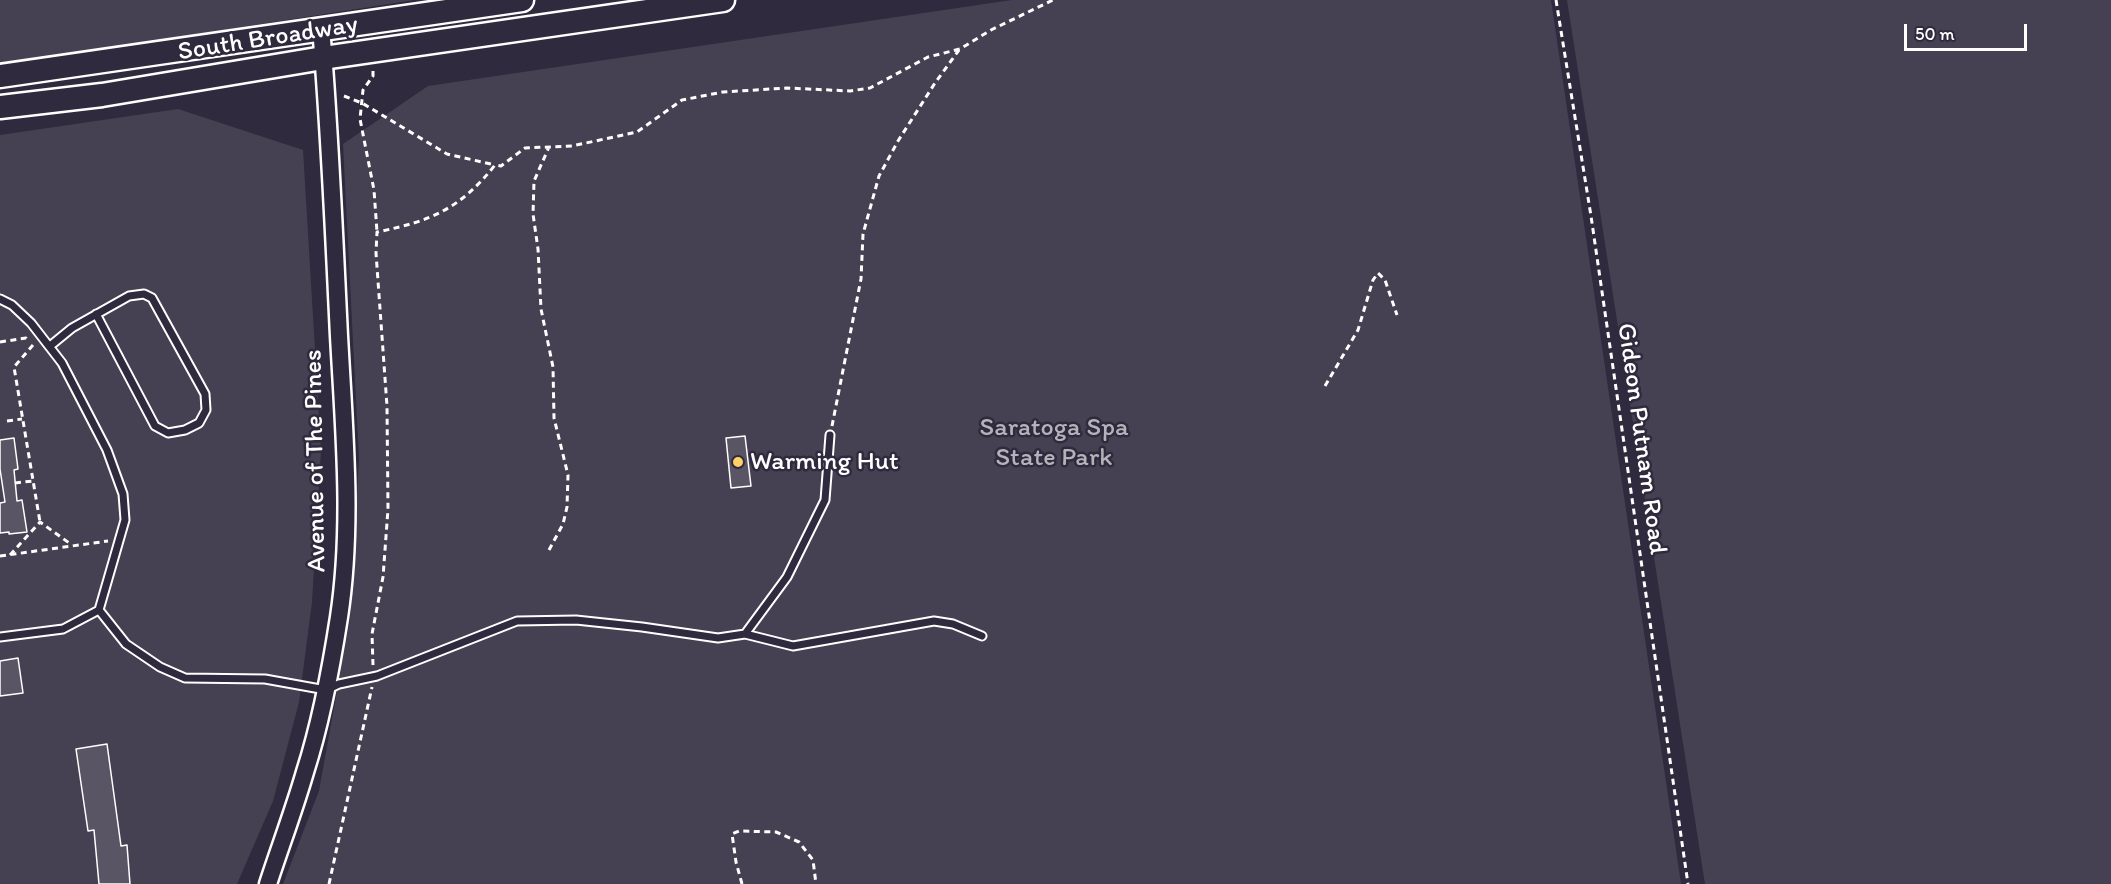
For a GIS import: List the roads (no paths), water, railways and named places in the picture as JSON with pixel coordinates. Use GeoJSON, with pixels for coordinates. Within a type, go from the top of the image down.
{"type":"FeatureCollection","features":[{"type":"Feature","properties":{"kind":"main road","name":"South Broadway"},"geometry":{"type":"LineString","coordinates":[[0,76],[522,0]]}},
{"type":"Feature","properties":{"kind":"main road","name":"South Broadway"},"geometry":{"type":"LineString","coordinates":[[0,107],[102,95],[323,58],[723,0]]}},
{"type":"Feature","properties":{"kind":"street","name":"Avenue of The Pines"},"geometry":{"type":"LineString","coordinates":[[268,884],[306,771],[326,690],[344,577],[346,513],[342,384],[321,28]]}},
{"type":"Feature","properties":{"kind":"lane"},"geometry":{"type":"LineString","coordinates":[[50,346],[72,328],[96,314],[129,296],[144,294],[152,298],[205,394],[206,410],[200,423],[185,430],[168,433],[155,426],[96,314]]}},
{"type":"Feature","properties":{"kind":"lane"},"geometry":{"type":"LineString","coordinates":[[0,299],[12,305],[50,346],[62,363],[107,450],[123,494],[125,520],[99,610],[63,629],[0,637]]}},
{"type":"Feature","properties":{"kind":"lane"},"geometry":{"type":"LineString","coordinates":[[745,634],[787,578],[825,500],[830,435]]}},
{"type":"Feature","properties":{"kind":"lane"},"geometry":{"type":"LineString","coordinates":[[99,610],[126,644],[160,667],[185,678],[265,679],[326,690],[339,684],[373,676],[517,621],[576,620],[718,638],[745,634],[793,646],[934,621],[953,624],[982,636]]}},
{"type":"Feature","properties":{"kind":"place","name":"Warming Hut"},"geometry":{"type":"Point","coordinates":[738,462]}},
{"type":"Feature","properties":{"kind":"park label","name":"Saratoga Spa State Park"},"geometry":{"type":"Point","coordinates":[1054,442]}}]}
